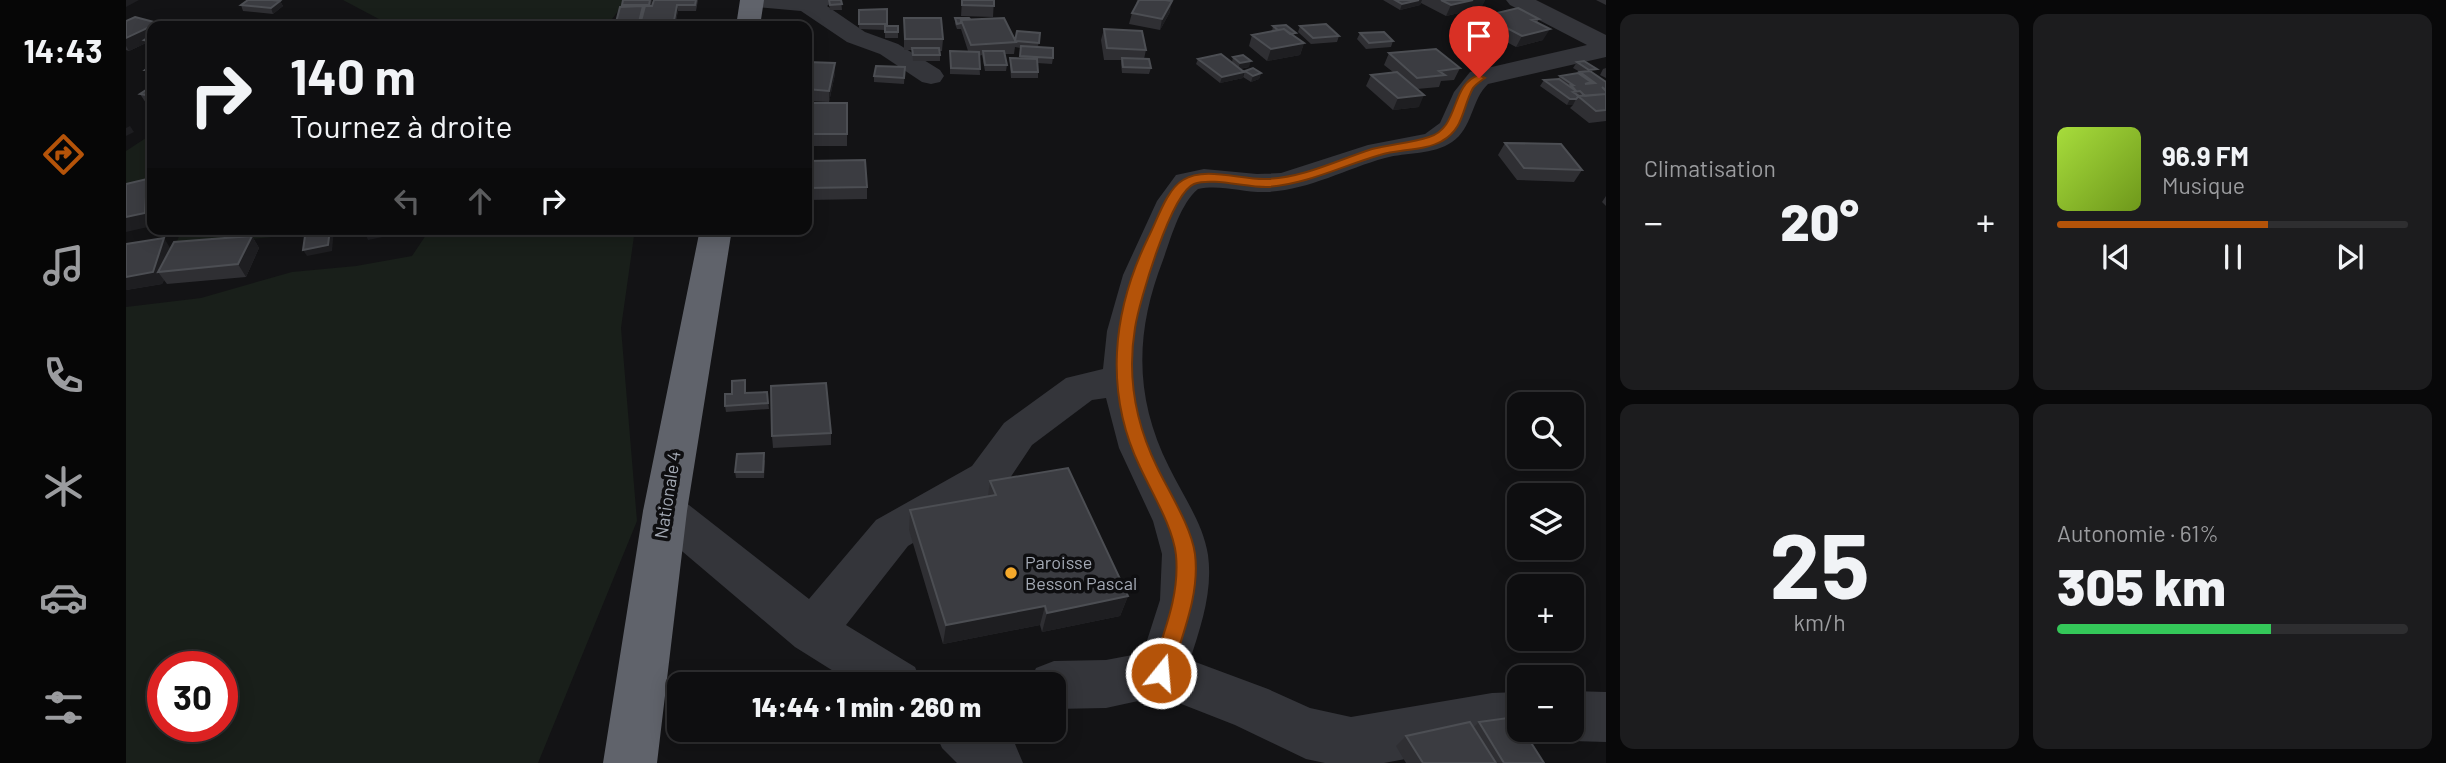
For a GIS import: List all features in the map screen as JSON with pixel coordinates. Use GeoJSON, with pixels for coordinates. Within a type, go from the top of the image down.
{"type":"FeatureCollection","features":[{"type":"Feature","properties":{"kind":"highway"},"geometry":{"type":"LineString","coordinates":[[749,21],[752,0]]}},
{"type":"Feature","properties":{"kind":"highway","name":"Nationale 4"},"geometry":{"type":"LineString","coordinates":[[630,763],[665,511],[715,235]]}},
{"type":"Feature","properties":{"kind":"street"},"geometry":{"type":"LineString","coordinates":[[752,0],[815,2],[856,37],[889,49],[932,76]]}},
{"type":"Feature","properties":{"kind":"street"},"geometry":{"type":"LineString","coordinates":[[1518,0],[1606,47]]}},
{"type":"Feature","properties":{"kind":"street"},"geometry":{"type":"LineString","coordinates":[[1161,673],[1185,592],[1185,553],[1166,500],[1147,465],[1123,386],[1123,354],[1135,295],[1151,246],[1180,188],[1189,181],[1202,178],[1266,183],[1295,180],[1379,151],[1437,139],[1455,124],[1469,85],[1479,78],[1606,47]]}},
{"type":"Feature","properties":{"kind":"street"},"geometry":{"type":"LineString","coordinates":[[812,631],[892,533],[987,478],[1018,434],[1045,412],[1080,388],[1102,383],[1123,386]]}},
{"type":"Feature","properties":{"kind":"street"},"geometry":{"type":"LineString","coordinates":[[665,511],[812,631],[878,672]]}},
{"type":"Feature","properties":{"kind":"street"},"geometry":{"type":"LineString","coordinates":[[1066,685],[1106,684],[1161,673],[1250,706],[1306,733],[1351,743],[1507,717]]}},
{"type":"Feature","properties":{"kind":"street"},"geometry":{"type":"LineString","coordinates":[[1584,716],[1606,717]]}},
{"type":"Feature","properties":{"kind":"street"},"geometry":{"type":"LineString","coordinates":[[973,742],[996,763]]}},
{"type":"Feature","properties":{"kind":"shaded area"},"geometry":{"type":"Polygon","coordinates":[[[343,0],[626,0],[611,21],[383,21],[343,0]]]}},
{"type":"Feature","properties":{"kind":"shaded area"},"geometry":{"type":"Polygon","coordinates":[[[147,137],[147,188],[126,186],[126,151],[147,137]]]}},
{"type":"Feature","properties":{"kind":"shaded area"},"geometry":{"type":"Polygon","coordinates":[[[180,235],[293,235],[175,246],[180,235]]]}},
{"type":"Feature","properties":{"kind":"shaded area"},"geometry":{"type":"Polygon","coordinates":[[[426,235],[634,235],[621,328],[637,521],[538,763],[126,763],[126,307],[201,298],[292,272],[356,266],[412,256],[426,235]]]}},
{"type":"Feature","properties":{"kind":"building"},"geometry":{"type":"Polygon","coordinates":[[[248,0],[280,1],[271,8],[241,5],[248,0]]]}},
{"type":"Feature","properties":{"kind":"building"},"geometry":{"type":"Polygon","coordinates":[[[623,0],[650,0],[649,5],[622,5],[623,0]]]}},
{"type":"Feature","properties":{"kind":"building"},"geometry":{"type":"Polygon","coordinates":[[[654,0],[696,0],[695,5],[677,5],[674,21],[641,21],[645,6],[652,6],[654,0]]]}},
{"type":"Feature","properties":{"kind":"building"},"geometry":{"type":"Polygon","coordinates":[[[829,0],[841,0],[842,4],[830,5],[829,0]]]}},
{"type":"Feature","properties":{"kind":"building"},"geometry":{"type":"Polygon","coordinates":[[[962,0],[994,0],[994,6],[962,5],[962,0]]]}},
{"type":"Feature","properties":{"kind":"building"},"geometry":{"type":"Polygon","coordinates":[[[1139,0],[1172,1],[1162,19],[1132,13],[1139,0]]]}},
{"type":"Feature","properties":{"kind":"building"},"geometry":{"type":"Polygon","coordinates":[[[1395,0],[1419,0],[1402,4],[1395,0]]]}},
{"type":"Feature","properties":{"kind":"building"},"geometry":{"type":"Polygon","coordinates":[[[1441,0],[1473,0],[1451,5],[1441,0]]]}},
{"type":"Feature","properties":{"kind":"building"},"geometry":{"type":"Polygon","coordinates":[[[643,6],[639,21],[616,21],[620,7],[643,6]]]}},
{"type":"Feature","properties":{"kind":"building"},"geometry":{"type":"Polygon","coordinates":[[[1518,8],[1539,19],[1532,20],[1550,29],[1522,36],[1484,16],[1518,8]]]}},
{"type":"Feature","properties":{"kind":"building"},"geometry":{"type":"Polygon","coordinates":[[[887,9],[887,24],[859,24],[859,10],[887,9]]]}},
{"type":"Feature","properties":{"kind":"building"},"geometry":{"type":"Polygon","coordinates":[[[135,17],[150,21],[147,21],[147,28],[126,38],[126,21],[135,17]]]}},
{"type":"Feature","properties":{"kind":"building"},"geometry":{"type":"Polygon","coordinates":[[[904,18],[941,18],[943,39],[905,39],[904,18]]]}},
{"type":"Feature","properties":{"kind":"building"},"geometry":{"type":"Polygon","coordinates":[[[955,18],[970,19],[961,20],[961,23],[957,24],[955,18]]]}},
{"type":"Feature","properties":{"kind":"building"},"geometry":{"type":"Polygon","coordinates":[[[1004,18],[1016,42],[971,45],[961,20],[1004,18]]]}},
{"type":"Feature","properties":{"kind":"building"},"geometry":{"type":"Polygon","coordinates":[[[1326,24],[1339,36],[1313,38],[1300,26],[1326,24]]]}},
{"type":"Feature","properties":{"kind":"building"},"geometry":{"type":"Polygon","coordinates":[[[1286,25],[1296,33],[1290,34],[1273,26],[1286,25]]]}},
{"type":"Feature","properties":{"kind":"building"},"geometry":{"type":"Polygon","coordinates":[[[885,26],[898,26],[898,32],[885,32],[885,26]]]}},
{"type":"Feature","properties":{"kind":"building"},"geometry":{"type":"Polygon","coordinates":[[[1104,29],[1142,31],[1146,50],[1107,48],[1104,29]]]}},
{"type":"Feature","properties":{"kind":"building"},"geometry":{"type":"Polygon","coordinates":[[[1284,29],[1304,43],[1271,49],[1252,35],[1284,29]]]}},
{"type":"Feature","properties":{"kind":"building"},"geometry":{"type":"Polygon","coordinates":[[[1017,31],[1040,33],[1039,43],[1015,41],[1017,31]]]}},
{"type":"Feature","properties":{"kind":"building"},"geometry":{"type":"Polygon","coordinates":[[[1384,32],[1393,41],[1369,43],[1360,33],[1384,32]]]}},
{"type":"Feature","properties":{"kind":"building"},"geometry":{"type":"Polygon","coordinates":[[[1021,46],[1053,48],[1053,58],[1020,56],[1021,46]]]}},
{"type":"Feature","properties":{"kind":"building"},"geometry":{"type":"Polygon","coordinates":[[[912,48],[939,48],[940,55],[913,55],[912,48]]]}},
{"type":"Feature","properties":{"kind":"building"},"geometry":{"type":"Polygon","coordinates":[[[1436,49],[1460,68],[1439,71],[1445,75],[1417,78],[1389,53],[1436,49]]]}},
{"type":"Feature","properties":{"kind":"building"},"geometry":{"type":"Polygon","coordinates":[[[950,51],[979,52],[980,69],[951,68],[950,51]]]}},
{"type":"Feature","properties":{"kind":"building"},"geometry":{"type":"Polygon","coordinates":[[[983,51],[1004,51],[1007,65],[985,65],[983,51]]]}},
{"type":"Feature","properties":{"kind":"building"},"geometry":{"type":"Polygon","coordinates":[[[1221,54],[1244,72],[1222,77],[1198,59],[1221,54]]]}},
{"type":"Feature","properties":{"kind":"building"},"geometry":{"type":"Polygon","coordinates":[[[1243,55],[1251,61],[1240,63],[1233,57],[1243,55]]]}},
{"type":"Feature","properties":{"kind":"building"},"geometry":{"type":"Polygon","coordinates":[[[1010,58],[1037,59],[1038,72],[1012,72],[1010,58]]]}},
{"type":"Feature","properties":{"kind":"building"},"geometry":{"type":"Polygon","coordinates":[[[1122,58],[1149,59],[1151,68],[1123,67],[1122,58]]]}},
{"type":"Feature","properties":{"kind":"building"},"geometry":{"type":"Polygon","coordinates":[[[1584,61],[1597,69],[1589,70],[1577,62],[1584,61]]]}},
{"type":"Feature","properties":{"kind":"building"},"geometry":{"type":"Polygon","coordinates":[[[812,62],[835,63],[829,91],[812,89],[812,62]]]}},
{"type":"Feature","properties":{"kind":"building"},"geometry":{"type":"Polygon","coordinates":[[[876,66],[905,67],[904,78],[874,76],[876,66]]]}},
{"type":"Feature","properties":{"kind":"building"},"geometry":{"type":"Polygon","coordinates":[[[1253,68],[1261,73],[1253,76],[1245,71],[1253,68]]]}},
{"type":"Feature","properties":{"kind":"building"},"geometry":{"type":"Polygon","coordinates":[[[1590,71],[1606,82],[1606,90],[1602,87],[1606,94],[1585,96],[1580,91],[1573,92],[1579,96],[1576,99],[1570,99],[1544,80],[1559,79],[1576,91],[1573,85],[1560,76],[1578,73],[1591,82],[1585,84],[1595,83],[1580,72],[1590,71]]]}},
{"type":"Feature","properties":{"kind":"building"},"geometry":{"type":"Polygon","coordinates":[[[1397,72],[1424,95],[1398,98],[1371,75],[1397,72]]]}},
{"type":"Feature","properties":{"kind":"building"},"geometry":{"type":"Polygon","coordinates":[[[1606,94],[1606,110],[1596,111],[1578,96],[1606,94]]]}},
{"type":"Feature","properties":{"kind":"building"},"geometry":{"type":"Polygon","coordinates":[[[812,103],[847,103],[847,134],[812,134],[812,103]]]}},
{"type":"Feature","properties":{"kind":"building"},"geometry":{"type":"Polygon","coordinates":[[[1505,143],[1561,144],[1582,170],[1524,168],[1505,143]]]}},
{"type":"Feature","properties":{"kind":"building"},"geometry":{"type":"Polygon","coordinates":[[[865,160],[867,187],[812,188],[812,161],[865,160]]]}},
{"type":"Feature","properties":{"kind":"building"},"geometry":{"type":"Polygon","coordinates":[[[147,179],[145,213],[126,217],[126,184],[147,179]]]}},
{"type":"Feature","properties":{"kind":"building"},"geometry":{"type":"Polygon","coordinates":[[[305,235],[329,235],[328,245],[303,250],[305,235]]]}},
{"type":"Feature","properties":{"kind":"building"},"geometry":{"type":"Polygon","coordinates":[[[252,236],[238,264],[158,272],[174,242],[252,236]]]}},
{"type":"Feature","properties":{"kind":"building"},"geometry":{"type":"Polygon","coordinates":[[[164,238],[153,272],[126,277],[126,244],[164,238]]]}},
{"type":"Feature","properties":{"kind":"building"},"geometry":{"type":"Polygon","coordinates":[[[745,380],[745,393],[767,392],[768,403],[725,406],[725,394],[732,394],[732,381],[745,380]]]}},
{"type":"Feature","properties":{"kind":"building"},"geometry":{"type":"Polygon","coordinates":[[[826,383],[831,433],[772,436],[771,386],[826,383]]]}},
{"type":"Feature","properties":{"kind":"building"},"geometry":{"type":"Polygon","coordinates":[[[764,453],[763,472],[735,472],[737,454],[764,453]]]}},
{"type":"Feature","properties":{"kind":"building","name":"Paroisse Besson Pascal"},"geometry":{"type":"Polygon","coordinates":[[[1068,468],[1128,596],[1047,613],[1045,606],[946,625],[910,510],[996,495],[990,481],[1068,468]]]}},
{"type":"Feature","properties":{"kind":"building"},"geometry":{"type":"Polygon","coordinates":[[[1507,718],[1507,742],[1531,742],[1544,763],[1504,763],[1479,722],[1507,718]]]}},
{"type":"Feature","properties":{"kind":"building"},"geometry":{"type":"Polygon","coordinates":[[[1470,722],[1496,763],[1423,763],[1406,736],[1470,722]]]}},
{"type":"Feature","properties":{"kind":"place","name":"Paroisse Besson Pascal"},"geometry":{"type":"Point","coordinates":[1011,573]}},
{"type":"Feature","properties":{"kind":"route"},"geometry":{"type":"LineString","coordinates":[[1161,673],[1185,592],[1185,553],[1166,500],[1147,465],[1133,425],[1123,386],[1123,354],[1131,307],[1151,246],[1180,188],[1189,181],[1202,178],[1266,183],[1295,180],[1379,151],[1437,139],[1455,124],[1469,85],[1479,78]]}}]}
